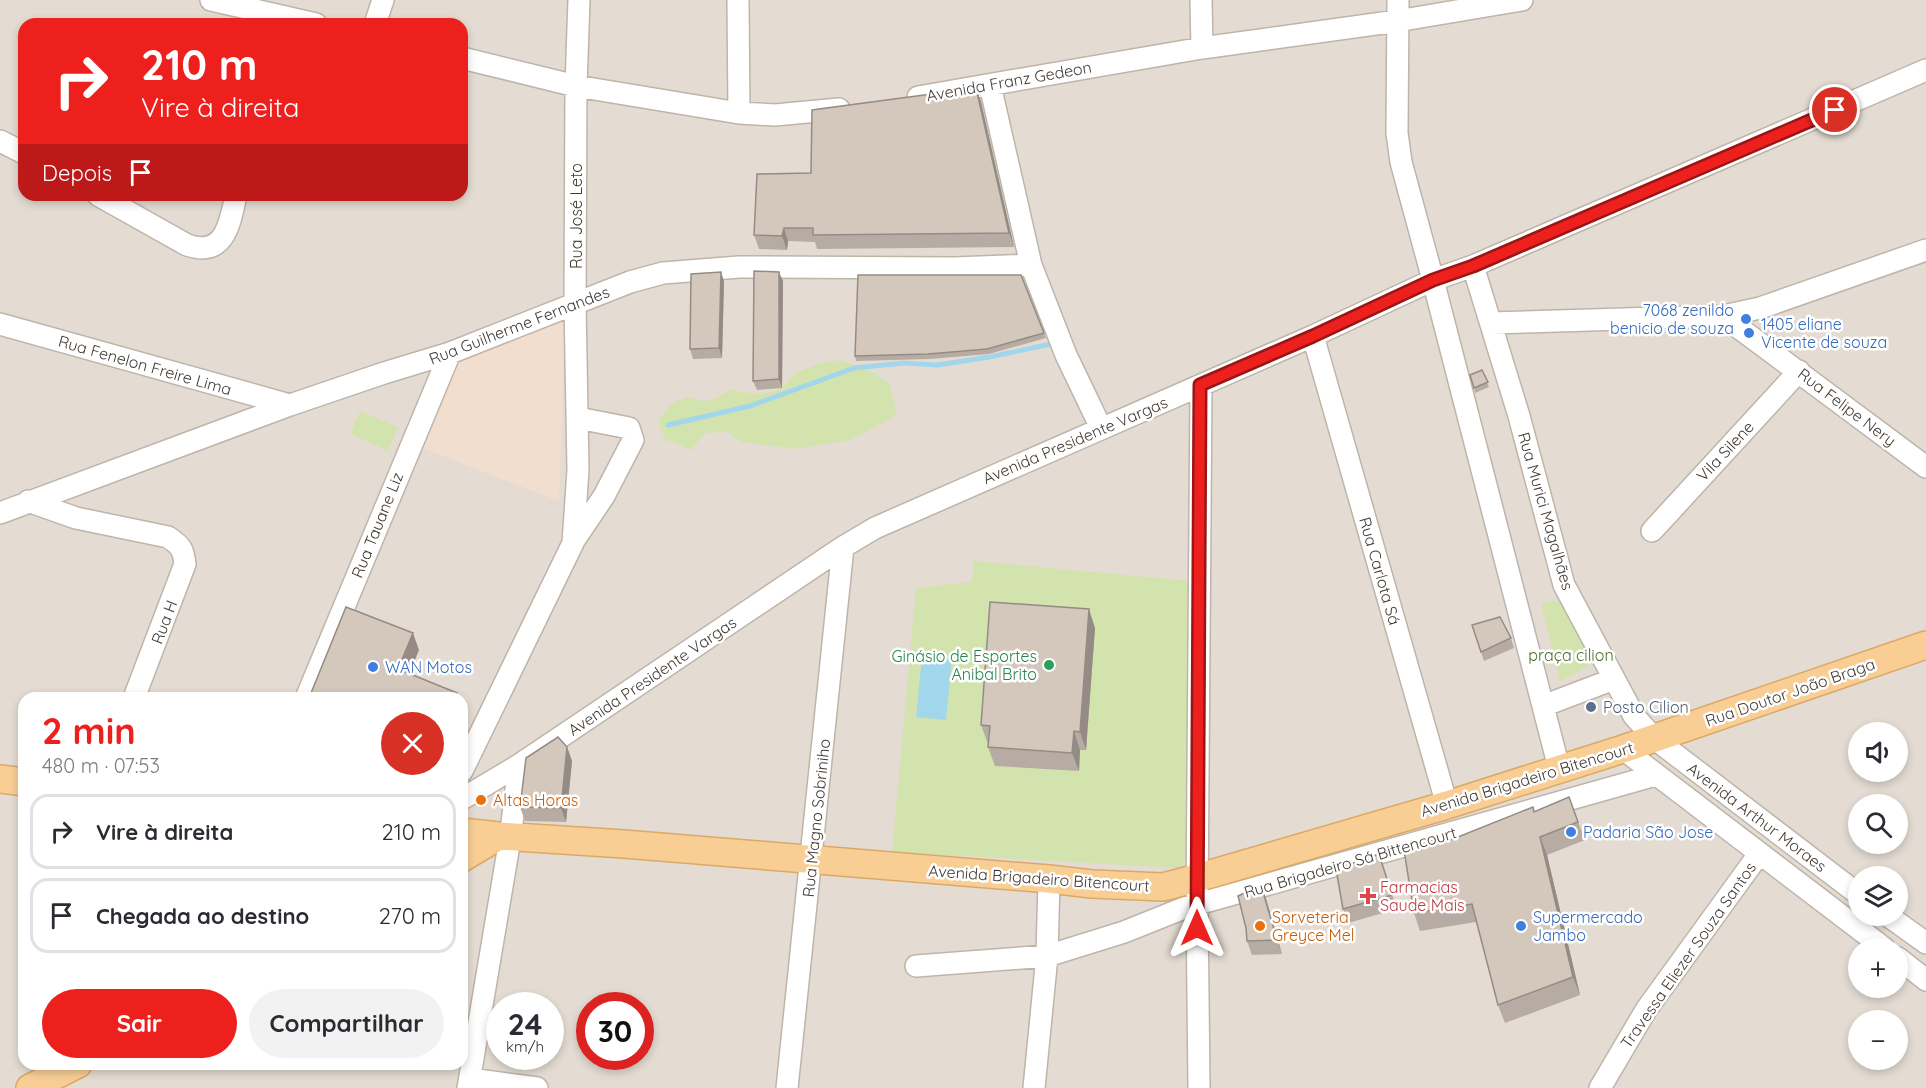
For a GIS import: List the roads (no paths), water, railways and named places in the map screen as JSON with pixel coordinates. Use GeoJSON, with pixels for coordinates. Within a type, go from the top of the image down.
{"type":"FeatureCollection","features":[{"type":"Feature","properties":{"kind":"main road","name":"Rua Doutor João Braga"},"geometry":{"type":"LineString","coordinates":[[1655,739],[1926,645]]}},
{"type":"Feature","properties":{"kind":"main road","name":"Avenida Brigadeiro Bitencourt"},"geometry":{"type":"LineString","coordinates":[[468,833],[1092,884],[1163,887],[1446,805],[1655,739]]}},
{"type":"Feature","properties":{"kind":"main road"},"geometry":{"type":"LineString","coordinates":[[0,779],[18,781]]}},
{"type":"Feature","properties":{"kind":"main road"},"geometry":{"type":"LineString","coordinates":[[468,855],[504,837]]}},
{"type":"Feature","properties":{"kind":"main road"},"geometry":{"type":"LineString","coordinates":[[30,1088],[66,1070]]}},
{"type":"Feature","properties":{"kind":"street"},"geometry":{"type":"LineString","coordinates":[[211,0],[289,9],[305,18]]}},
{"type":"Feature","properties":{"kind":"street"},"geometry":{"type":"LineString","coordinates":[[377,18],[383,0]]}},
{"type":"Feature","properties":{"kind":"street","name":"Rua José Leto"},"geometry":{"type":"LineString","coordinates":[[573,543],[578,470],[575,303],[576,86],[579,0]]}},
{"type":"Feature","properties":{"kind":"street"},"geometry":{"type":"LineString","coordinates":[[738,0],[739,113]]}},
{"type":"Feature","properties":{"kind":"street"},"geometry":{"type":"LineString","coordinates":[[1201,0],[1202,48]]}},
{"type":"Feature","properties":{"kind":"street"},"geometry":{"type":"LineString","coordinates":[[1398,0],[1397,133],[1401,162],[1559,768]]}},
{"type":"Feature","properties":{"kind":"street","name":"Avenida Franz Gedeon"},"geometry":{"type":"LineString","coordinates":[[902,99],[1202,48],[1397,21],[1522,0]]}},
{"type":"Feature","properties":{"kind":"street"},"geometry":{"type":"LineString","coordinates":[[468,59],[576,86],[739,113],[775,115],[858,106]]}},
{"type":"Feature","properties":{"kind":"street","name":"Avenida Presidente Vargas"},"geometry":{"type":"LineString","coordinates":[[468,795],[519,765],[843,547],[875,528],[1313,336],[1433,280],[1473,266],[1924,76]]}},
{"type":"Feature","properties":{"kind":"street"},"geometry":{"type":"LineString","coordinates":[[990,85],[1031,265],[1066,355],[1101,428]]}},
{"type":"Feature","properties":{"kind":"street"},"geometry":{"type":"LineString","coordinates":[[0,141],[18,150]]}},
{"type":"Feature","properties":{"kind":"street"},"geometry":{"type":"LineString","coordinates":[[109,201],[187,245],[200,249],[221,240],[226,232],[234,201]]}},
{"type":"Feature","properties":{"kind":"street"},"geometry":{"type":"LineString","coordinates":[[1491,322],[1724,316],[1760,308],[1926,250]]}},
{"type":"Feature","properties":{"kind":"street","name":"Rua Guilherme Fernandes"},"geometry":{"type":"LineString","coordinates":[[0,513],[290,405],[450,353],[630,282],[663,273],[739,267],[955,268],[1031,265]]}},
{"type":"Feature","properties":{"kind":"street","name":"Rua Murici Magalhães"},"geometry":{"type":"LineString","coordinates":[[1473,266],[1519,416],[1564,585],[1634,716],[1655,739]]}},
{"type":"Feature","properties":{"kind":"street","name":"Rua Felipe Nery"},"geometry":{"type":"LineString","coordinates":[[1724,316],[1926,466]]}},
{"type":"Feature","properties":{"kind":"street","name":"Rua Fenelon Freire Lima"},"geometry":{"type":"LineString","coordinates":[[0,324],[290,405]]}},
{"type":"Feature","properties":{"kind":"street","name":"Rua Carlota Sá"},"geometry":{"type":"LineString","coordinates":[[1313,336],[1446,805]]}},
{"type":"Feature","properties":{"kind":"street","name":"Rua Tauane Liz"},"geometry":{"type":"LineString","coordinates":[[309,692],[450,353]]}},
{"type":"Feature","properties":{"kind":"street","name":"Vila Silene"},"geometry":{"type":"LineString","coordinates":[[1652,531],[1799,371]]}},
{"type":"Feature","properties":{"kind":"street"},"geometry":{"type":"LineString","coordinates":[[1199,1088],[1197,878],[1200,385]]}},
{"type":"Feature","properties":{"kind":"street","name":"Rua José Leto"},"geometry":{"type":"LineString","coordinates":[[468,759],[573,543],[604,496],[633,440],[629,428],[578,418]]}},
{"type":"Feature","properties":{"kind":"street","name":"Rua H"},"geometry":{"type":"LineString","coordinates":[[28,501],[76,518],[168,537],[180,545],[184,553],[185,564],[136,692]]}},
{"type":"Feature","properties":{"kind":"street","name":"Rua Magno Sobriniho"},"geometry":{"type":"LineString","coordinates":[[788,1088],[843,547]]}},
{"type":"Feature","properties":{"kind":"street"},"geometry":{"type":"LineString","coordinates":[[1543,706],[1614,679]]}},
{"type":"Feature","properties":{"kind":"street","name":"Avenida Arthur Moraes"},"geometry":{"type":"LineString","coordinates":[[1655,739],[1848,886]]}},
{"type":"Feature","properties":{"kind":"street","name":"Avenida Arthur Moraes"},"geometry":{"type":"LineString","coordinates":[[1623,749],[1871,938]]}},
{"type":"Feature","properties":{"kind":"street"},"geometry":{"type":"LineString","coordinates":[[519,765],[504,837],[469,1084],[537,1088]]}},
{"type":"Feature","properties":{"kind":"street","name":"Rua Brigadeiro Sá Bittencourt"},"geometry":{"type":"LineString","coordinates":[[916,966],[1047,956],[1124,932],[1167,913],[1656,775]]}},
{"type":"Feature","properties":{"kind":"street"},"geometry":{"type":"LineString","coordinates":[[1780,870],[1796,847]]}},
{"type":"Feature","properties":{"kind":"street","name":"Travessa Eliezer Souza Santos"},"geometry":{"type":"LineString","coordinates":[[1600,1088],[1646,1010],[1759,854]]}},
{"type":"Feature","properties":{"kind":"street"},"geometry":{"type":"LineString","coordinates":[[1034,1088],[1047,956],[1049,879]]}},
{"type":"Feature","properties":{"kind":"street"},"geometry":{"type":"LineString","coordinates":[[1902,926],[1926,943]]}},
{"type":"Feature","properties":{"kind":"street"},"geometry":{"type":"LineString","coordinates":[[1908,966],[1926,979]]}},
{"type":"Feature","properties":{"kind":"water"},"geometry":{"type":"Polygon","coordinates":[[[922,656],[952,658],[946,720],[916,717],[922,656]]]}},
{"type":"Feature","properties":{"kind":"waterway"},"geometry":{"type":"LineString","coordinates":[[668,425],[750,406],[854,368],[904,363],[937,365],[1051,344]]}},
{"type":"Feature","properties":{"kind":"place","name":"7068 zenildo benicio de souza"},"geometry":{"type":"Point","coordinates":[1746,319]}},
{"type":"Feature","properties":{"kind":"place","name":"1405 eliane Vicente de souza"},"geometry":{"type":"Point","coordinates":[1749,333]}},
{"type":"Feature","properties":{"kind":"place","name":"Ginásio de Esportes Anibal Brito"},"geometry":{"type":"Point","coordinates":[1049,665]}},
{"type":"Feature","properties":{"kind":"place","name":"WAN Motos"},"geometry":{"type":"Point","coordinates":[373,667]}},
{"type":"Feature","properties":{"kind":"place","name":"Posto Cilion"},"geometry":{"type":"Point","coordinates":[1591,707]}},
{"type":"Feature","properties":{"kind":"place","name":"Altas Horas"},"geometry":{"type":"Point","coordinates":[481,800]}},
{"type":"Feature","properties":{"kind":"place","name":"Padaria São Jose"},"geometry":{"type":"Point","coordinates":[1571,832]}},
{"type":"Feature","properties":{"kind":"place","name":"Farmacias Saude Mais"},"geometry":{"type":"Point","coordinates":[1368,896]}},
{"type":"Feature","properties":{"kind":"place","name":"Sorveteria Greyce Mel"},"geometry":{"type":"Point","coordinates":[1260,926]}},
{"type":"Feature","properties":{"kind":"place","name":"Supermercado Jambo"},"geometry":{"type":"Point","coordinates":[1521,926]}},
{"type":"Feature","properties":{"kind":"park label","name":"praça cilion"},"geometry":{"type":"Point","coordinates":[1571,655]}}]}
